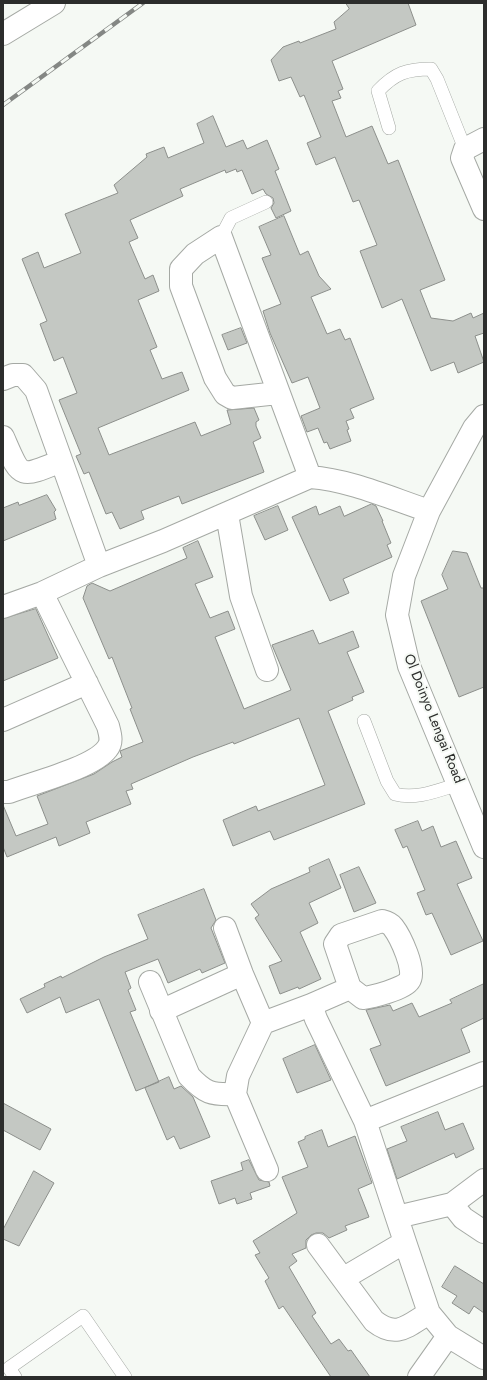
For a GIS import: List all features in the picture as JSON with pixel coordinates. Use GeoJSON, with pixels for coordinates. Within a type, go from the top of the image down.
{"type":"FeatureCollection","features":[{"type":"Feature","properties":{"kind":"street"},"geometry":{"type":"LineString","coordinates":[[3,34],[54,3]]}},
{"type":"Feature","properties":{"kind":"street"},"geometry":{"type":"LineString","coordinates":[[474,144],[462,158],[484,209]]}},
{"type":"Feature","properties":{"kind":"street"},"geometry":{"type":"LineString","coordinates":[[278,392],[232,398],[225,394],[215,378],[181,286],[181,269],[195,254],[221,237],[310,477]]}},
{"type":"Feature","properties":{"kind":"street"},"geometry":{"type":"LineString","coordinates":[[3,379],[13,374],[23,375],[36,390],[99,566]]}},
{"type":"Feature","properties":{"kind":"street","name":"Ol Doinyo Lengai Road"},"geometry":{"type":"LineString","coordinates":[[484,416],[474,428],[429,511],[404,576],[397,615],[409,666],[459,784],[477,810],[484,847]]}},
{"type":"Feature","properties":{"kind":"street"},"geometry":{"type":"LineString","coordinates":[[3,437],[16,466],[20,471],[28,473],[37,471],[61,461]]}},
{"type":"Feature","properties":{"kind":"street"},"geometry":{"type":"LineString","coordinates":[[3,607],[42,593],[99,566],[163,542],[310,477],[326,478],[351,485],[429,511]]}},
{"type":"Feature","properties":{"kind":"street"},"geometry":{"type":"LineString","coordinates":[[227,514],[242,596],[267,670]]}},
{"type":"Feature","properties":{"kind":"street"},"geometry":{"type":"LineString","coordinates":[[3,792],[9,792],[94,761],[108,749],[112,739],[108,726],[42,593]]}},
{"type":"Feature","properties":{"kind":"street"},"geometry":{"type":"LineString","coordinates":[[3,720],[87,683]]}},
{"type":"Feature","properties":{"kind":"street"},"geometry":{"type":"LineString","coordinates":[[225,928],[242,974],[263,1023]]}},
{"type":"Feature","properties":{"kind":"street"},"geometry":{"type":"LineString","coordinates":[[161,1010],[242,974]]}},
{"type":"Feature","properties":{"kind":"street"},"geometry":{"type":"LineString","coordinates":[[150,982],[189,1076],[200,1088],[213,1095],[235,1094]]}},
{"type":"Feature","properties":{"kind":"street"},"geometry":{"type":"LineString","coordinates":[[267,1170],[235,1094],[238,1076],[263,1023],[311,1005],[350,988]]}},
{"type":"Feature","properties":{"kind":"street"},"geometry":{"type":"LineString","coordinates":[[311,1005],[316,1020],[364,1121],[429,1313],[448,1336],[484,1358]]}},
{"type":"Feature","properties":{"kind":"street"},"geometry":{"type":"LineString","coordinates":[[364,1121],[484,1073]]}},
{"type":"Feature","properties":{"kind":"street"},"geometry":{"type":"LineString","coordinates":[[397,1217],[452,1204],[484,1180]]}},
{"type":"Feature","properties":{"kind":"street"},"geometry":{"type":"LineString","coordinates":[[452,1204],[463,1218],[484,1232]]}},
{"type":"Feature","properties":{"kind":"street"},"geometry":{"type":"LineString","coordinates":[[344,1278],[405,1242]]}},
{"type":"Feature","properties":{"kind":"street"},"geometry":{"type":"LineString","coordinates":[[318,1245],[344,1278],[374,1321],[384,1329],[392,1331],[403,1328],[429,1313]]}},
{"type":"Feature","properties":{"kind":"street"},"geometry":{"type":"LineString","coordinates":[[420,1377],[448,1336]]}},
{"type":"Feature","properties":{"kind":"lane"},"geometry":{"type":"LineString","coordinates":[[389,128],[378,91],[391,78],[415,70],[431,70],[474,144]]}},
{"type":"Feature","properties":{"kind":"lane"},"geometry":{"type":"LineString","coordinates":[[221,237],[231,218],[266,202]]}},
{"type":"Feature","properties":{"kind":"lane"},"geometry":{"type":"LineString","coordinates":[[364,721],[387,781],[395,794],[405,797],[427,794],[459,784]]}},
{"type":"Feature","properties":{"kind":"lane"},"geometry":{"type":"LineString","coordinates":[[15,1377],[9,1368],[83,1316],[125,1377]]}},
{"type":"Feature","properties":{"kind":"building"},"geometry":{"type":"Polygon","coordinates":[[[346,3],[408,3],[416,25],[332,61],[343,89],[338,91],[341,98],[332,101],[346,137],[372,126],[388,164],[398,160],[445,280],[420,290],[431,318],[453,321],[471,313],[473,318],[484,313],[484,333],[475,336],[484,362],[458,373],[454,362],[431,371],[402,299],[382,308],[360,251],[377,245],[359,200],[353,202],[335,157],[316,165],[307,143],[321,137],[304,95],[300,97],[291,77],[279,81],[271,60],[283,47],[299,41],[300,43],[336,29],[334,22],[349,9],[346,3]]]}},
{"type":"Feature","properties":{"kind":"building"},"geometry":{"type":"Polygon","coordinates":[[[213,116],[226,147],[243,140],[247,149],[267,140],[279,169],[275,171],[291,211],[276,218],[271,208],[274,203],[273,198],[266,194],[263,189],[252,194],[242,170],[237,172],[236,169],[226,173],[225,170],[180,189],[183,196],[130,220],[138,238],[129,242],[145,279],[153,275],[159,291],[138,300],[157,347],[150,350],[162,379],[182,372],[189,390],[98,428],[109,455],[195,422],[201,436],[231,424],[227,410],[254,408],[259,420],[256,422],[256,426],[261,438],[253,442],[264,472],[182,504],[179,496],[141,511],[144,519],[120,529],[112,512],[106,514],[89,472],[84,474],[76,456],[81,454],[59,400],[77,393],[63,357],[54,361],[40,324],[47,321],[22,259],[38,252],[44,268],[81,253],[65,214],[118,193],[114,185],[147,157],[146,154],[164,147],[168,158],[204,143],[197,124],[213,116]]]}},
{"type":"Feature","properties":{"kind":"building"},"geometry":{"type":"Polygon","coordinates":[[[284,216],[300,255],[308,251],[319,276],[331,289],[311,297],[327,334],[340,329],[345,340],[350,338],[374,399],[350,409],[354,418],[346,421],[349,429],[347,430],[351,441],[330,449],[327,442],[324,443],[318,428],[307,432],[301,416],[320,408],[308,377],[292,383],[270,333],[263,311],[281,304],[262,258],[271,255],[259,227],[284,216]]]}},
{"type":"Feature","properties":{"kind":"building"},"geometry":{"type":"Polygon","coordinates":[[[241,328],[247,343],[228,350],[222,335],[241,328]]]}},
{"type":"Feature","properties":{"kind":"building"},"geometry":{"type":"Polygon","coordinates":[[[47,495],[56,510],[54,512],[56,519],[3,541],[3,508],[18,502],[19,505],[47,495]]]}},
{"type":"Feature","properties":{"kind":"building"},"geometry":{"type":"Polygon","coordinates":[[[372,504],[376,506],[383,521],[391,543],[387,545],[392,557],[343,579],[349,593],[330,601],[292,517],[316,506],[319,515],[340,506],[344,516],[372,504]]]}},
{"type":"Feature","properties":{"kind":"building"},"geometry":{"type":"Polygon","coordinates":[[[278,506],[288,530],[265,540],[254,516],[278,506]]]}},
{"type":"Feature","properties":{"kind":"building"},"geometry":{"type":"Polygon","coordinates":[[[198,541],[213,577],[195,584],[210,618],[228,611],[235,629],[215,637],[244,709],[291,690],[272,645],[313,630],[319,644],[353,631],[359,647],[347,652],[364,692],[352,697],[353,700],[328,711],[365,804],[274,840],[270,831],[233,846],[223,820],[256,806],[258,811],[325,785],[299,718],[234,744],[233,742],[193,757],[131,784],[133,789],[126,791],[131,804],[86,822],[90,833],[59,846],[56,837],[7,857],[3,847],[3,805],[16,836],[48,824],[37,796],[94,774],[122,757],[120,751],[143,742],[130,709],[132,708],[112,657],[109,659],[83,598],[87,586],[92,583],[110,591],[187,558],[183,548],[198,541]]]}},
{"type":"Feature","properties":{"kind":"building"},"geometry":{"type":"Polygon","coordinates":[[[453,551],[467,553],[481,588],[484,588],[484,687],[459,697],[421,601],[448,589],[442,575],[453,551]]]}},
{"type":"Feature","properties":{"kind":"building"},"geometry":{"type":"Polygon","coordinates":[[[36,609],[58,658],[3,681],[3,619],[36,609]]]}},
{"type":"Feature","properties":{"kind":"building"},"geometry":{"type":"Polygon","coordinates":[[[418,821],[422,831],[433,826],[441,847],[456,841],[472,878],[457,884],[483,941],[451,955],[432,913],[426,915],[417,893],[425,890],[407,846],[403,848],[395,830],[418,821]]]}},
{"type":"Feature","properties":{"kind":"building"},"geometry":{"type":"Polygon","coordinates":[[[329,859],[341,888],[309,903],[318,923],[300,932],[321,979],[299,989],[298,987],[280,994],[269,966],[282,961],[255,918],[259,915],[251,904],[271,889],[310,872],[309,868],[329,859]]]}},
{"type":"Feature","properties":{"kind":"building"},"geometry":{"type":"Polygon","coordinates":[[[359,867],[376,903],[354,912],[340,875],[359,867]]]}},
{"type":"Feature","properties":{"kind":"building"},"geometry":{"type":"Polygon","coordinates":[[[204,889],[216,920],[211,928],[225,963],[202,973],[200,969],[168,983],[158,959],[125,972],[131,988],[128,990],[136,1010],[130,1012],[159,1082],[136,1091],[99,999],[66,1013],[60,997],[27,1013],[20,999],[45,987],[44,984],[61,976],[62,978],[104,957],[148,939],[138,915],[204,889]]]}},
{"type":"Feature","properties":{"kind":"building"},"geometry":{"type":"Polygon","coordinates":[[[484,984],[484,1018],[461,1029],[470,1052],[386,1086],[370,1049],[381,1045],[366,1010],[390,1005],[393,1011],[412,1003],[419,1017],[452,1003],[450,1000],[484,984]]]}},
{"type":"Feature","properties":{"kind":"building"},"geometry":{"type":"Polygon","coordinates":[[[315,1045],[331,1080],[297,1093],[283,1059],[315,1045]]]}},
{"type":"Feature","properties":{"kind":"building"},"geometry":{"type":"Polygon","coordinates":[[[169,1077],[174,1089],[181,1086],[193,1097],[210,1137],[180,1149],[174,1136],[167,1140],[145,1088],[169,1077]]]}},
{"type":"Feature","properties":{"kind":"building"},"geometry":{"type":"Polygon","coordinates":[[[3,1103],[51,1129],[40,1150],[3,1130],[3,1103]]]}},
{"type":"Feature","properties":{"kind":"building"},"geometry":{"type":"Polygon","coordinates":[[[438,1112],[445,1130],[463,1123],[474,1149],[456,1158],[454,1153],[397,1179],[387,1149],[407,1141],[401,1127],[438,1112]]]}},
{"type":"Feature","properties":{"kind":"building"},"geometry":{"type":"Polygon","coordinates":[[[322,1130],[328,1147],[355,1136],[372,1183],[358,1189],[369,1217],[345,1226],[347,1230],[329,1238],[323,1233],[311,1235],[306,1240],[306,1248],[292,1254],[297,1261],[289,1267],[316,1313],[312,1316],[331,1344],[339,1339],[348,1351],[351,1350],[370,1377],[331,1377],[283,1306],[279,1309],[265,1281],[269,1278],[255,1255],[260,1253],[253,1241],[297,1213],[282,1177],[308,1167],[298,1142],[305,1139],[305,1137],[322,1130]]]}},
{"type":"Feature","properties":{"kind":"building"},"geometry":{"type":"Polygon","coordinates":[[[249,1160],[259,1180],[269,1182],[270,1186],[250,1193],[252,1199],[237,1204],[235,1198],[219,1204],[211,1181],[243,1170],[241,1163],[249,1160]]]}},
{"type":"Feature","properties":{"kind":"building"},"geometry":{"type":"Polygon","coordinates":[[[34,1171],[54,1183],[19,1246],[3,1239],[3,1230],[34,1171]]]}},
{"type":"Feature","properties":{"kind":"building"},"geometry":{"type":"Polygon","coordinates":[[[455,1266],[484,1284],[484,1313],[474,1306],[469,1314],[452,1303],[457,1296],[442,1287],[455,1266]]]}},
{"type":"Feature","properties":{"kind":"railway"},"geometry":{"type":"LineString","coordinates":[[3,105],[143,3]]}}]}
